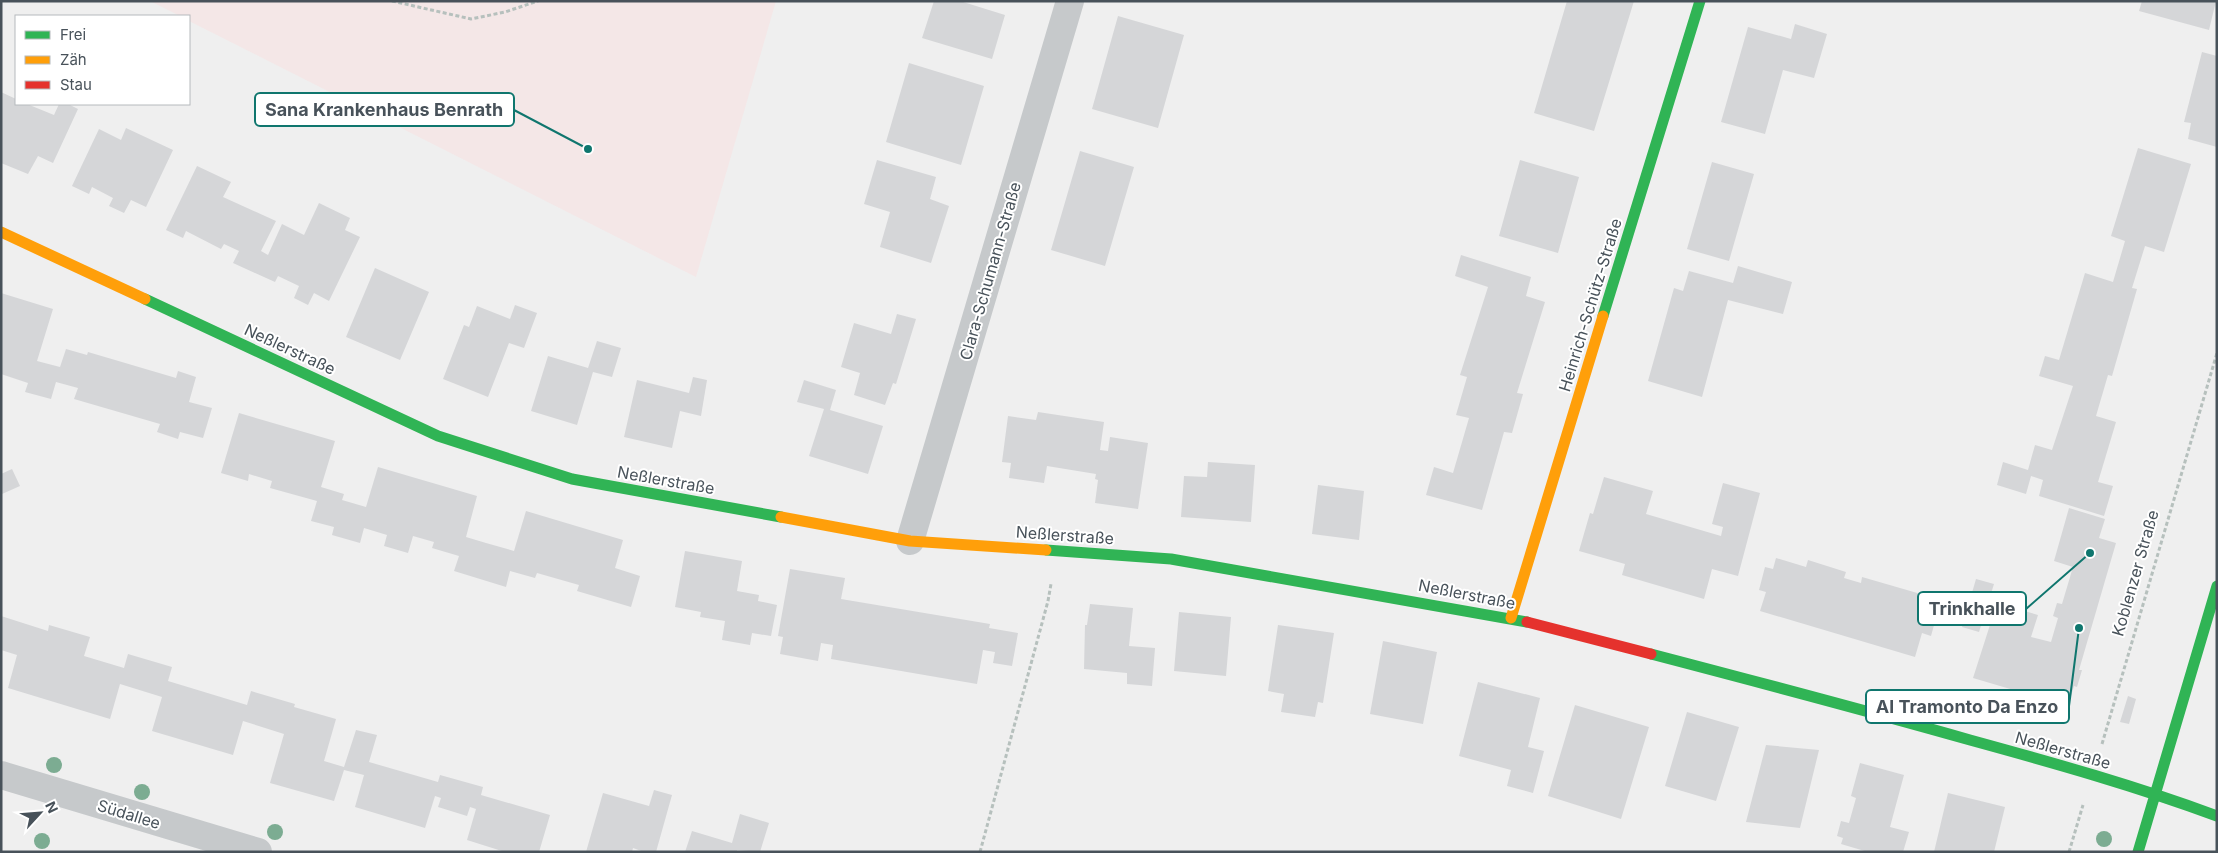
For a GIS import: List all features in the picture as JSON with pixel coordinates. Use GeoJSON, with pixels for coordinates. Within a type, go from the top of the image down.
{"type":"FeatureCollection","features":[{"type":"Feature","properties":{"kind":"street","name":"Clara-Schumann-Straße"},"geometry":{"type":"LineString","coordinates":[[910,541],[1070,1]]}},
{"type":"Feature","properties":{"kind":"street","name":"Heinrich-Schütz-Straße"},"geometry":{"type":"LineString","coordinates":[[1511,618],[1700,1]]}},
{"type":"Feature","properties":{"kind":"street","name":"Neßlerstraße"},"geometry":{"type":"LineString","coordinates":[[1,232],[438,436],[572,479],[910,541],[1171,559],[1511,618],[1798,692],[2092,774],[2156,793],[2217,816]]}},
{"type":"Feature","properties":{"kind":"street"},"geometry":{"type":"LineString","coordinates":[[2138,852],[2217,586]]}},
{"type":"Feature","properties":{"kind":"street","name":"Südallee"},"geometry":{"type":"LineString","coordinates":[[1,775],[258,852]]}},
{"type":"Feature","properties":{"kind":"path"},"geometry":{"type":"LineString","coordinates":[[392,1],[471,19],[505,12],[538,1]]}},
{"type":"Feature","properties":{"kind":"path","name":"Koblenzer Straße"},"geometry":{"type":"LineString","coordinates":[[2069,852],[2217,353]]}},
{"type":"Feature","properties":{"kind":"path"},"geometry":{"type":"LineString","coordinates":[[980,852],[1048,601],[1056,551]]}},
{"type":"Feature","properties":{"kind":"shaded area"},"geometry":{"type":"Polygon","coordinates":[[[150,1],[776,1],[696,277],[190,22],[190,15],[178,15],[150,1]]]}},
{"type":"Feature","properties":{"kind":"building"},"geometry":{"type":"Polygon","coordinates":[[[934,1],[960,1],[1005,15],[992,59],[922,38],[934,1]]]}},
{"type":"Feature","properties":{"kind":"building"},"geometry":{"type":"Polygon","coordinates":[[[1567,1],[1634,1],[1594,131],[1534,113],[1567,1]]]}},
{"type":"Feature","properties":{"kind":"building"},"geometry":{"type":"Polygon","coordinates":[[[2142,1],[2216,1],[2209,30],[2139,11],[2142,1]]]}},
{"type":"Feature","properties":{"kind":"building"},"geometry":{"type":"Polygon","coordinates":[[[1118,16],[1184,35],[1158,128],[1092,109],[1118,16]]]}},
{"type":"Feature","properties":{"kind":"building"},"geometry":{"type":"Polygon","coordinates":[[[1795,24],[1827,34],[1814,78],[1783,70],[1765,134],[1721,122],[1748,27],[1791,39],[1795,24]]]}},
{"type":"Feature","properties":{"kind":"building"},"geometry":{"type":"Polygon","coordinates":[[[2202,52],[2217,56],[2217,147],[2188,139],[2191,123],[2184,122],[2202,52]]]}},
{"type":"Feature","properties":{"kind":"building"},"geometry":{"type":"Polygon","coordinates":[[[909,63],[984,86],[961,165],[886,142],[909,63]]]}},
{"type":"Feature","properties":{"kind":"building"},"geometry":{"type":"Polygon","coordinates":[[[1,92],[15,99],[15,105],[29,105],[54,115],[59,105],[70,105],[78,109],[53,163],[38,156],[28,174],[1,163],[1,92]]]}},
{"type":"Feature","properties":{"kind":"building"},"geometry":{"type":"Polygon","coordinates":[[[126,128],[173,150],[146,207],[131,200],[124,213],[109,206],[113,198],[92,187],[89,194],[72,186],[99,129],[121,140],[126,128]]]}},
{"type":"Feature","properties":{"kind":"building"},"geometry":{"type":"Polygon","coordinates":[[[2138,148],[2191,164],[2164,252],[2145,246],[2132,288],[2137,289],[2112,376],[2108,375],[2096,416],[2116,422],[2098,482],[2113,486],[2104,516],[2039,496],[2043,480],[2031,476],[2026,494],[1997,485],[2003,462],[2028,470],[2035,445],[2052,450],[2073,386],[2039,376],[2045,356],[2059,360],[2085,273],[2113,282],[2125,241],[2111,236],[2138,148]]]}},
{"type":"Feature","properties":{"kind":"building"},"geometry":{"type":"Polygon","coordinates":[[[1080,151],[1134,167],[1105,266],[1051,250],[1080,151]]]}},
{"type":"Feature","properties":{"kind":"building"},"geometry":{"type":"Polygon","coordinates":[[[877,160],[936,177],[930,199],[949,206],[931,263],[880,247],[890,212],[864,204],[877,160]]]}},
{"type":"Feature","properties":{"kind":"building"},"geometry":{"type":"Polygon","coordinates":[[[1520,160],[1579,177],[1558,253],[1499,236],[1520,160]]]}},
{"type":"Feature","properties":{"kind":"building"},"geometry":{"type":"Polygon","coordinates":[[[1712,162],[1754,174],[1729,261],[1687,249],[1712,162]]]}},
{"type":"Feature","properties":{"kind":"building"},"geometry":{"type":"Polygon","coordinates":[[[197,166],[231,182],[223,197],[276,221],[261,251],[268,255],[282,224],[304,235],[319,203],[350,218],[345,230],[360,237],[329,301],[314,293],[308,305],[294,298],[299,286],[278,276],[275,282],[233,263],[239,251],[224,244],[221,249],[186,231],[183,238],[166,230],[197,166]]]}},
{"type":"Feature","properties":{"kind":"building"},"geometry":{"type":"Polygon","coordinates":[[[1461,255],[1531,277],[1526,296],[1545,302],[1517,393],[1523,394],[1512,433],[1504,432],[1482,510],[1426,495],[1434,467],[1453,473],[1469,418],[1456,415],[1467,377],[1460,375],[1488,287],[1455,276],[1461,255]]]}},
{"type":"Feature","properties":{"kind":"building"},"geometry":{"type":"Polygon","coordinates":[[[1738,266],[1792,282],[1783,314],[1728,300],[1702,397],[1648,381],[1674,288],[1683,291],[1689,271],[1733,283],[1738,266]]]}},
{"type":"Feature","properties":{"kind":"building"},"geometry":{"type":"Polygon","coordinates":[[[375,268],[429,292],[400,360],[346,337],[375,268]]]}},
{"type":"Feature","properties":{"kind":"building"},"geometry":{"type":"Polygon","coordinates":[[[1,293],[53,309],[37,361],[60,367],[66,349],[87,355],[88,352],[176,378],[178,371],[196,377],[189,402],[212,408],[203,438],[180,432],[178,439],[157,432],[160,424],[74,399],[78,388],[56,382],[51,399],[25,392],[28,383],[1,374],[1,293]]]}},
{"type":"Feature","properties":{"kind":"building"},"geometry":{"type":"Polygon","coordinates":[[[515,305],[537,313],[524,348],[509,343],[488,397],[443,379],[464,325],[469,327],[477,306],[510,319],[515,305]]]}},
{"type":"Feature","properties":{"kind":"building"},"geometry":{"type":"Polygon","coordinates":[[[897,314],[916,319],[896,384],[893,383],[885,405],[854,395],[860,373],[841,367],[854,323],[891,334],[897,314]]]}},
{"type":"Feature","properties":{"kind":"building"},"geometry":{"type":"Polygon","coordinates":[[[597,341],[621,348],[612,377],[593,372],[577,425],[531,411],[548,356],[588,368],[597,341]]]}},
{"type":"Feature","properties":{"kind":"building"},"geometry":{"type":"Polygon","coordinates":[[[693,377],[707,380],[701,416],[680,411],[672,448],[624,437],[637,380],[689,393],[693,377]]]}},
{"type":"Feature","properties":{"kind":"building"},"geometry":{"type":"Polygon","coordinates":[[[804,380],[836,390],[830,410],[883,426],[868,474],[809,456],[824,409],[797,402],[804,380]]]}},
{"type":"Feature","properties":{"kind":"building"},"geometry":{"type":"Polygon","coordinates":[[[1038,412],[1104,422],[1100,450],[1108,451],[1110,437],[1148,443],[1138,509],[1095,503],[1098,480],[1095,479],[1096,474],[1047,466],[1044,483],[1009,478],[1011,463],[1002,462],[1008,416],[1036,420],[1038,412]]]}},
{"type":"Feature","properties":{"kind":"building"},"geometry":{"type":"Polygon","coordinates":[[[239,413],[335,441],[321,487],[344,494],[342,500],[366,507],[378,467],[477,496],[466,537],[486,543],[514,551],[526,511],[623,540],[615,568],[640,576],[631,607],[577,591],[579,585],[537,573],[535,578],[510,571],[506,587],[454,571],[459,556],[432,548],[434,542],[413,536],[408,553],[384,546],[387,535],[364,528],[360,543],[332,535],[334,527],[311,521],[317,501],[270,488],[272,481],[249,474],[248,481],[221,473],[239,413]]]}},
{"type":"Feature","properties":{"kind":"building"},"geometry":{"type":"Polygon","coordinates":[[[1208,462],[1255,465],[1251,522],[1181,517],[1184,476],[1207,477],[1208,462]]]}},
{"type":"Feature","properties":{"kind":"building"},"geometry":{"type":"Polygon","coordinates":[[[12,469],[20,486],[2,494],[1,474],[12,469]]]}},
{"type":"Feature","properties":{"kind":"building"},"geometry":{"type":"Polygon","coordinates":[[[1604,477],[1653,491],[1646,514],[1721,536],[1723,527],[1712,524],[1723,483],[1760,493],[1738,576],[1712,569],[1704,599],[1622,575],[1625,564],[1579,551],[1590,513],[1593,514],[1604,477]]]}},
{"type":"Feature","properties":{"kind":"building"},"geometry":{"type":"Polygon","coordinates":[[[1318,485],[1364,491],[1359,540],[1312,534],[1318,485]]]}},
{"type":"Feature","properties":{"kind":"building"},"geometry":{"type":"Polygon","coordinates":[[[2069,508],[2105,519],[2099,538],[2116,543],[2079,670],[2082,670],[2077,687],[2074,686],[2068,706],[1973,678],[1997,603],[2038,615],[2031,637],[2051,642],[2058,618],[2053,616],[2057,603],[2062,604],[2073,567],[2054,561],[2069,508]]]}},
{"type":"Feature","properties":{"kind":"building"},"geometry":{"type":"Polygon","coordinates":[[[685,551],[742,561],[737,591],[759,595],[758,601],[777,605],[771,636],[752,633],[750,645],[722,640],[725,621],[700,617],[701,612],[675,607],[685,551]]]}},
{"type":"Feature","properties":{"kind":"building"},"geometry":{"type":"Polygon","coordinates":[[[1776,558],[1806,567],[1808,560],[1846,572],[1844,578],[1861,583],[1862,577],[1938,599],[1932,617],[1936,618],[1931,636],[1922,633],[1915,657],[1760,611],[1766,592],[1759,590],[1765,567],[1773,569],[1776,558]]]}},
{"type":"Feature","properties":{"kind":"building"},"geometry":{"type":"Polygon","coordinates":[[[790,569],[845,578],[841,599],[990,624],[989,628],[1018,633],[1012,666],[993,663],[995,652],[983,650],[977,684],[831,659],[833,645],[821,643],[818,661],[780,654],[783,637],[778,636],[790,569]]]}},
{"type":"Feature","properties":{"kind":"building"},"geometry":{"type":"Polygon","coordinates":[[[1976,579],[1994,584],[1979,632],[1962,627],[1976,579]]]}},
{"type":"Feature","properties":{"kind":"building"},"geometry":{"type":"Polygon","coordinates":[[[1090,604],[1133,608],[1129,646],[1155,648],[1152,686],[1127,684],[1127,673],[1084,669],[1085,625],[1087,625],[1090,604]]]}},
{"type":"Feature","properties":{"kind":"building"},"geometry":{"type":"Polygon","coordinates":[[[1179,612],[1231,617],[1226,676],[1174,671],[1179,612]]]}},
{"type":"Feature","properties":{"kind":"building"},"geometry":{"type":"Polygon","coordinates":[[[1,616],[48,631],[49,625],[90,637],[84,656],[124,668],[128,654],[172,667],[168,681],[247,705],[251,691],[295,704],[294,707],[336,719],[324,761],[344,767],[356,730],[377,735],[369,762],[438,782],[440,775],[483,787],[481,795],[550,815],[539,852],[505,852],[467,840],[476,809],[470,807],[467,816],[438,807],[441,798],[435,796],[425,828],[355,807],[364,775],[344,770],[334,801],[270,783],[284,734],[243,721],[233,755],[152,731],[162,697],[120,684],[110,719],[8,688],[17,655],[1,650],[1,616]]]}},
{"type":"Feature","properties":{"kind":"building"},"geometry":{"type":"Polygon","coordinates":[[[1278,625],[1334,633],[1323,703],[1318,702],[1315,717],[1281,712],[1284,694],[1268,691],[1278,625]]]}},
{"type":"Feature","properties":{"kind":"building"},"geometry":{"type":"Polygon","coordinates":[[[1383,641],[1437,652],[1423,724],[1370,714],[1383,641]]]}},
{"type":"Feature","properties":{"kind":"building"},"geometry":{"type":"Polygon","coordinates":[[[1478,682],[1540,698],[1528,747],[1544,751],[1533,793],[1507,786],[1511,770],[1459,756],[1478,682]]]}},
{"type":"Feature","properties":{"kind":"building"},"geometry":{"type":"Polygon","coordinates":[[[2128,696],[2136,699],[2129,724],[2120,722],[2128,696]]]}},
{"type":"Feature","properties":{"kind":"building"},"geometry":{"type":"Polygon","coordinates":[[[1575,705],[1649,727],[1621,819],[1548,796],[1575,705]]]}},
{"type":"Feature","properties":{"kind":"building"},"geometry":{"type":"Polygon","coordinates":[[[1687,712],[1739,727],[1716,801],[1665,786],[1687,712]]]}},
{"type":"Feature","properties":{"kind":"building"},"geometry":{"type":"Polygon","coordinates":[[[1766,745],[1819,750],[1800,828],[1746,822],[1766,745]]]}},
{"type":"Feature","properties":{"kind":"building"},"geometry":{"type":"Polygon","coordinates":[[[1860,763],[1904,775],[1890,827],[1909,832],[1903,852],[1868,852],[1841,844],[1843,838],[1837,836],[1841,821],[1849,823],[1856,798],[1851,796],[1860,763]]]}},
{"type":"Feature","properties":{"kind":"building"},"geometry":{"type":"Polygon","coordinates":[[[654,790],[672,795],[656,852],[644,852],[633,848],[632,852],[586,852],[603,793],[649,806],[654,790]]]}},
{"type":"Feature","properties":{"kind":"building"},"geometry":{"type":"Polygon","coordinates":[[[1948,793],[2005,807],[1994,852],[1934,852],[1948,793]]]}},
{"type":"Feature","properties":{"kind":"building"},"geometry":{"type":"Polygon","coordinates":[[[740,814],[769,823],[760,852],[737,850],[737,852],[685,852],[692,831],[732,843],[740,814]]]}},
{"type":"Feature","properties":{"kind":"traffic: fast"},"geometry":{"type":"LineString","coordinates":[[1603,316],[1700,1]]}},
{"type":"Feature","properties":{"kind":"traffic: fast"},"geometry":{"type":"LineString","coordinates":[[145,299],[438,436],[572,479],[781,517]]}},
{"type":"Feature","properties":{"kind":"traffic: fast"},"geometry":{"type":"LineString","coordinates":[[1046,550],[1171,559],[1527,622]]}},
{"type":"Feature","properties":{"kind":"traffic: fast"},"geometry":{"type":"LineString","coordinates":[[2138,852],[2217,586]]}},
{"type":"Feature","properties":{"kind":"traffic: fast"},"geometry":{"type":"LineString","coordinates":[[1651,654],[2064,766],[2217,816]]}},
{"type":"Feature","properties":{"kind":"traffic: slow"},"geometry":{"type":"LineString","coordinates":[[1,232],[145,299]]}},
{"type":"Feature","properties":{"kind":"traffic: slow"},"geometry":{"type":"LineString","coordinates":[[1511,618],[1603,316]]}},
{"type":"Feature","properties":{"kind":"traffic: slow"},"geometry":{"type":"LineString","coordinates":[[781,517],[910,541],[1046,550]]}},
{"type":"Feature","properties":{"kind":"traffic: jam"},"geometry":{"type":"LineString","coordinates":[[1527,622],[1651,654]]}},
{"type":"Feature","properties":{"kind":"place","name":"Sana Krankenhaus Benrath"},"geometry":{"type":"Point","coordinates":[588,149]}},
{"type":"Feature","properties":{"kind":"place","name":"Trinkhalle"},"geometry":{"type":"Point","coordinates":[2090,553]}},
{"type":"Feature","properties":{"kind":"place","name":"Al Tramonto Da Enzo"},"geometry":{"type":"Point","coordinates":[2079,628]}}]}
